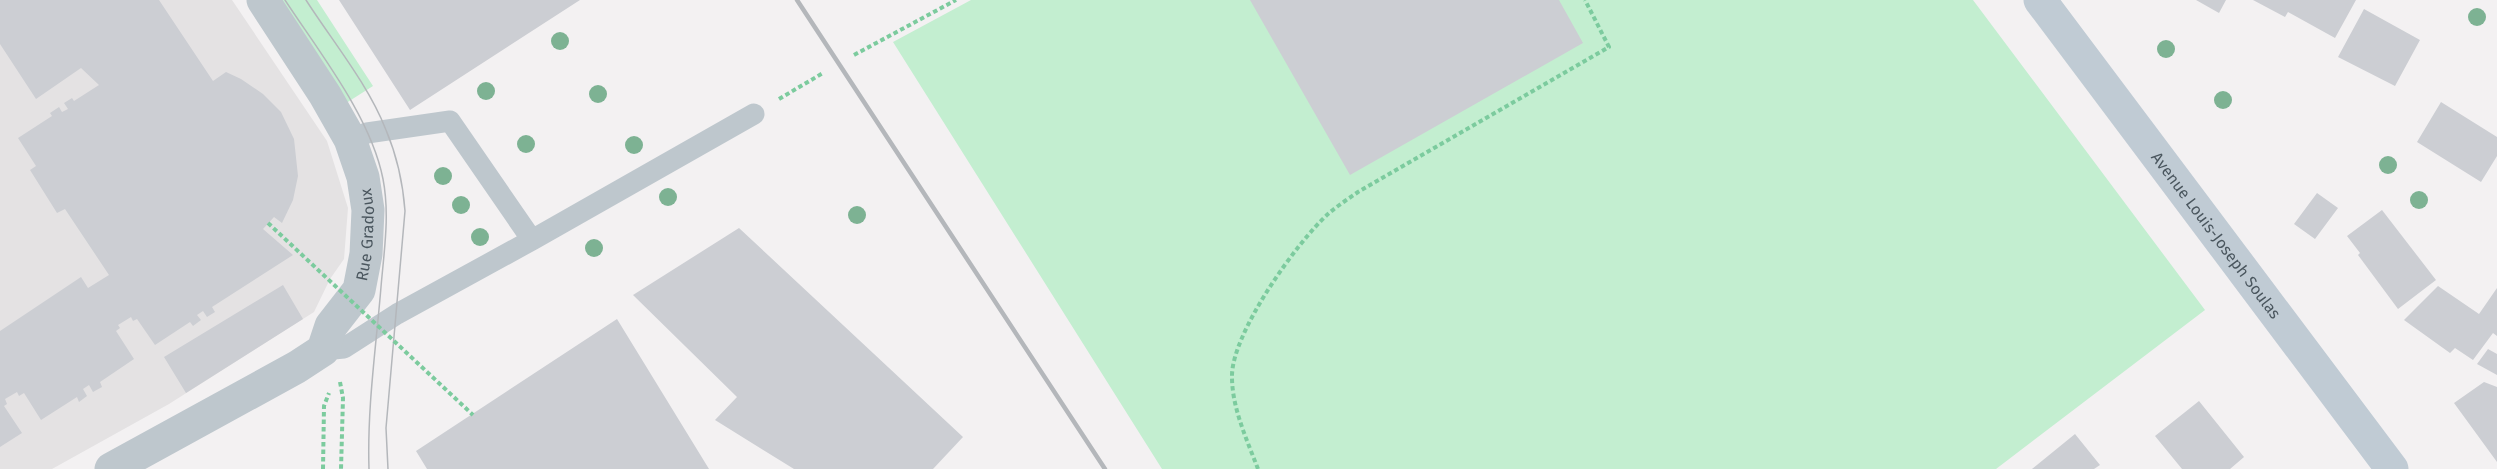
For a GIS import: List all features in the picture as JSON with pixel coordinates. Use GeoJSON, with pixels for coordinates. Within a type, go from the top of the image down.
{"type":"FeatureCollection","features":[{"type":"Feature","properties":{"kind":"main road","name":"Avenue Louis-Joseph Soulas"},"geometry":{"type":"LineString","coordinates":[[2040,0],[2392,469]]}},
{"type":"Feature","properties":{"kind":"street","name":"Rue Gradoux"},"geometry":{"type":"LineString","coordinates":[[263,0],[326,95],[350,139],[363,177],[368,210],[366,254],[358,290],[331,326],[323,350]]}},
{"type":"Feature","properties":{"kind":"street"},"geometry":{"type":"LineString","coordinates":[[111,469],[297,367],[323,350]]}},
{"type":"Feature","properties":{"kind":"lane"},"geometry":{"type":"LineString","coordinates":[[323,350],[344,348],[397,314],[754,114]]}},
{"type":"Feature","properties":{"kind":"lane"},"geometry":{"type":"LineString","coordinates":[[350,139],[367,133],[450,121],[532,240]]}},
{"type":"Feature","properties":{"kind":"path"},"geometry":{"type":"LineString","coordinates":[[854,55],[957,0]]}},
{"type":"Feature","properties":{"kind":"path"},"geometry":{"type":"LineString","coordinates":[[1257,469],[1240,421],[1231,375],[1241,337],[1279,273],[1329,213],[1358,192],[1609,47],[1585,0]]}},
{"type":"Feature","properties":{"kind":"path"},"geometry":{"type":"LineString","coordinates":[[754,114],[823,73]]}},
{"type":"Feature","properties":{"kind":"path"},"geometry":{"type":"LineString","coordinates":[[268,224],[473,415]]}},
{"type":"Feature","properties":{"kind":"path"},"geometry":{"type":"LineString","coordinates":[[339,379],[343,398],[341,469]]}},
{"type":"Feature","properties":{"kind":"path"},"geometry":{"type":"LineString","coordinates":[[323,469],[324,406],[331,387]]}},
{"type":"Feature","properties":{"kind":"shaded area"},"geometry":{"type":"Polygon","coordinates":[[[0,0],[232,0],[327,141],[348,208],[344,259],[330,279],[314,312],[169,404],[52,469],[0,469],[0,0]]]}},
{"type":"Feature","properties":{"kind":"green space"},"geometry":{"type":"Polygon","coordinates":[[[275,0],[317,0],[373,86],[343,105],[275,0]]]}},
{"type":"Feature","properties":{"kind":"green space"},"geometry":{"type":"Polygon","coordinates":[[[971,0],[1973,0],[2205,310],[1996,469],[1162,469],[893,42],[971,0]]]}},
{"type":"Feature","properties":{"kind":"building"},"geometry":{"type":"Polygon","coordinates":[[[0,0],[159,0],[213,81],[226,72],[263,94],[281,112],[294,139],[298,176],[293,200],[282,223],[274,217],[263,229],[293,255],[212,307],[215,312],[207,317],[203,311],[197,315],[201,320],[193,326],[190,322],[155,345],[137,319],[133,321],[131,317],[118,325],[120,328],[116,331],[134,359],[100,382],[102,387],[93,392],[89,385],[83,389],[87,396],[79,402],[77,397],[41,420],[24,393],[19,396],[17,392],[5,399],[7,404],[4,406],[22,433],[0,447],[0,331],[81,277],[88,288],[109,275],[65,209],[57,213],[30,170],[36,166],[18,138],[52,116],[50,113],[59,107],[62,112],[68,109],[64,103],[72,98],[74,101],[99,85],[81,68],[36,99],[0,44],[0,0]]]}},
{"type":"Feature","properties":{"kind":"building"},"geometry":{"type":"Polygon","coordinates":[[[339,0],[580,0],[410,110],[339,0]]]}},
{"type":"Feature","properties":{"kind":"building"},"geometry":{"type":"Polygon","coordinates":[[[1250,0],[1559,0],[1583,43],[1350,175],[1250,0]]]}},
{"type":"Feature","properties":{"kind":"building"},"geometry":{"type":"Polygon","coordinates":[[[2196,0],[2226,0],[2219,13],[2196,0]]]}},
{"type":"Feature","properties":{"kind":"building"},"geometry":{"type":"Polygon","coordinates":[[[2253,0],[2356,0],[2335,38],[2288,12],[2285,17],[2253,0]]]}},
{"type":"Feature","properties":{"kind":"building"},"geometry":{"type":"Polygon","coordinates":[[[2364,9],[2420,40],[2395,86],[2338,57],[2364,9]]]}},
{"type":"Feature","properties":{"kind":"building"},"geometry":{"type":"Polygon","coordinates":[[[2441,102],[2497,137],[2497,156],[2481,182],[2417,142],[2441,102]]]}},
{"type":"Feature","properties":{"kind":"building"},"geometry":{"type":"Polygon","coordinates":[[[2317,193],[2338,208],[2315,239],[2294,224],[2317,193]]]}},
{"type":"Feature","properties":{"kind":"building"},"geometry":{"type":"Polygon","coordinates":[[[2382,210],[2436,280],[2398,309],[2358,255],[2360,253],[2347,236],[2382,210]]]}},
{"type":"Feature","properties":{"kind":"building"},"geometry":{"type":"Polygon","coordinates":[[[739,228],[963,437],[933,469],[794,469],[715,420],[737,397],[633,295],[739,228]]]}},
{"type":"Feature","properties":{"kind":"building"},"geometry":{"type":"Polygon","coordinates":[[[283,285],[303,319],[186,393],[164,357],[283,285]]]}},
{"type":"Feature","properties":{"kind":"building"},"geometry":{"type":"Polygon","coordinates":[[[2438,286],[2479,314],[2497,288],[2497,336],[2493,333],[2473,360],[2455,348],[2450,353],[2404,320],[2438,286]]]}},
{"type":"Feature","properties":{"kind":"building"},"geometry":{"type":"Polygon","coordinates":[[[617,319],[709,469],[427,469],[416,451],[617,319]]]}},
{"type":"Feature","properties":{"kind":"building"},"geometry":{"type":"Polygon","coordinates":[[[2488,349],[2497,354],[2497,375],[2477,364],[2488,349]]]}},
{"type":"Feature","properties":{"kind":"building"},"geometry":{"type":"Polygon","coordinates":[[[2484,382],[2497,387],[2497,462],[2454,403],[2484,382]]]}},
{"type":"Feature","properties":{"kind":"building"},"geometry":{"type":"Polygon","coordinates":[[[2199,401],[2244,457],[2230,469],[2182,469],[2155,436],[2199,401]]]}},
{"type":"Feature","properties":{"kind":"building"},"geometry":{"type":"Polygon","coordinates":[[[2075,434],[2100,465],[2094,469],[2032,469],[2075,434]]]}},
{"type":"Feature","properties":{"kind":"tram line"},"geometry":{"type":"LineString","coordinates":[[285,0],[356,109],[377,156],[383,179],[386,233],[371,401],[369,469]]}},
{"type":"Feature","properties":{"kind":"tram line"},"geometry":{"type":"LineString","coordinates":[[306,0],[379,113],[390,140],[401,180],[405,211],[386,428],[388,469]]}},
{"type":"Feature","properties":{"kind":"railway"},"geometry":{"type":"LineString","coordinates":[[797,0],[1105,469]]}}]}
